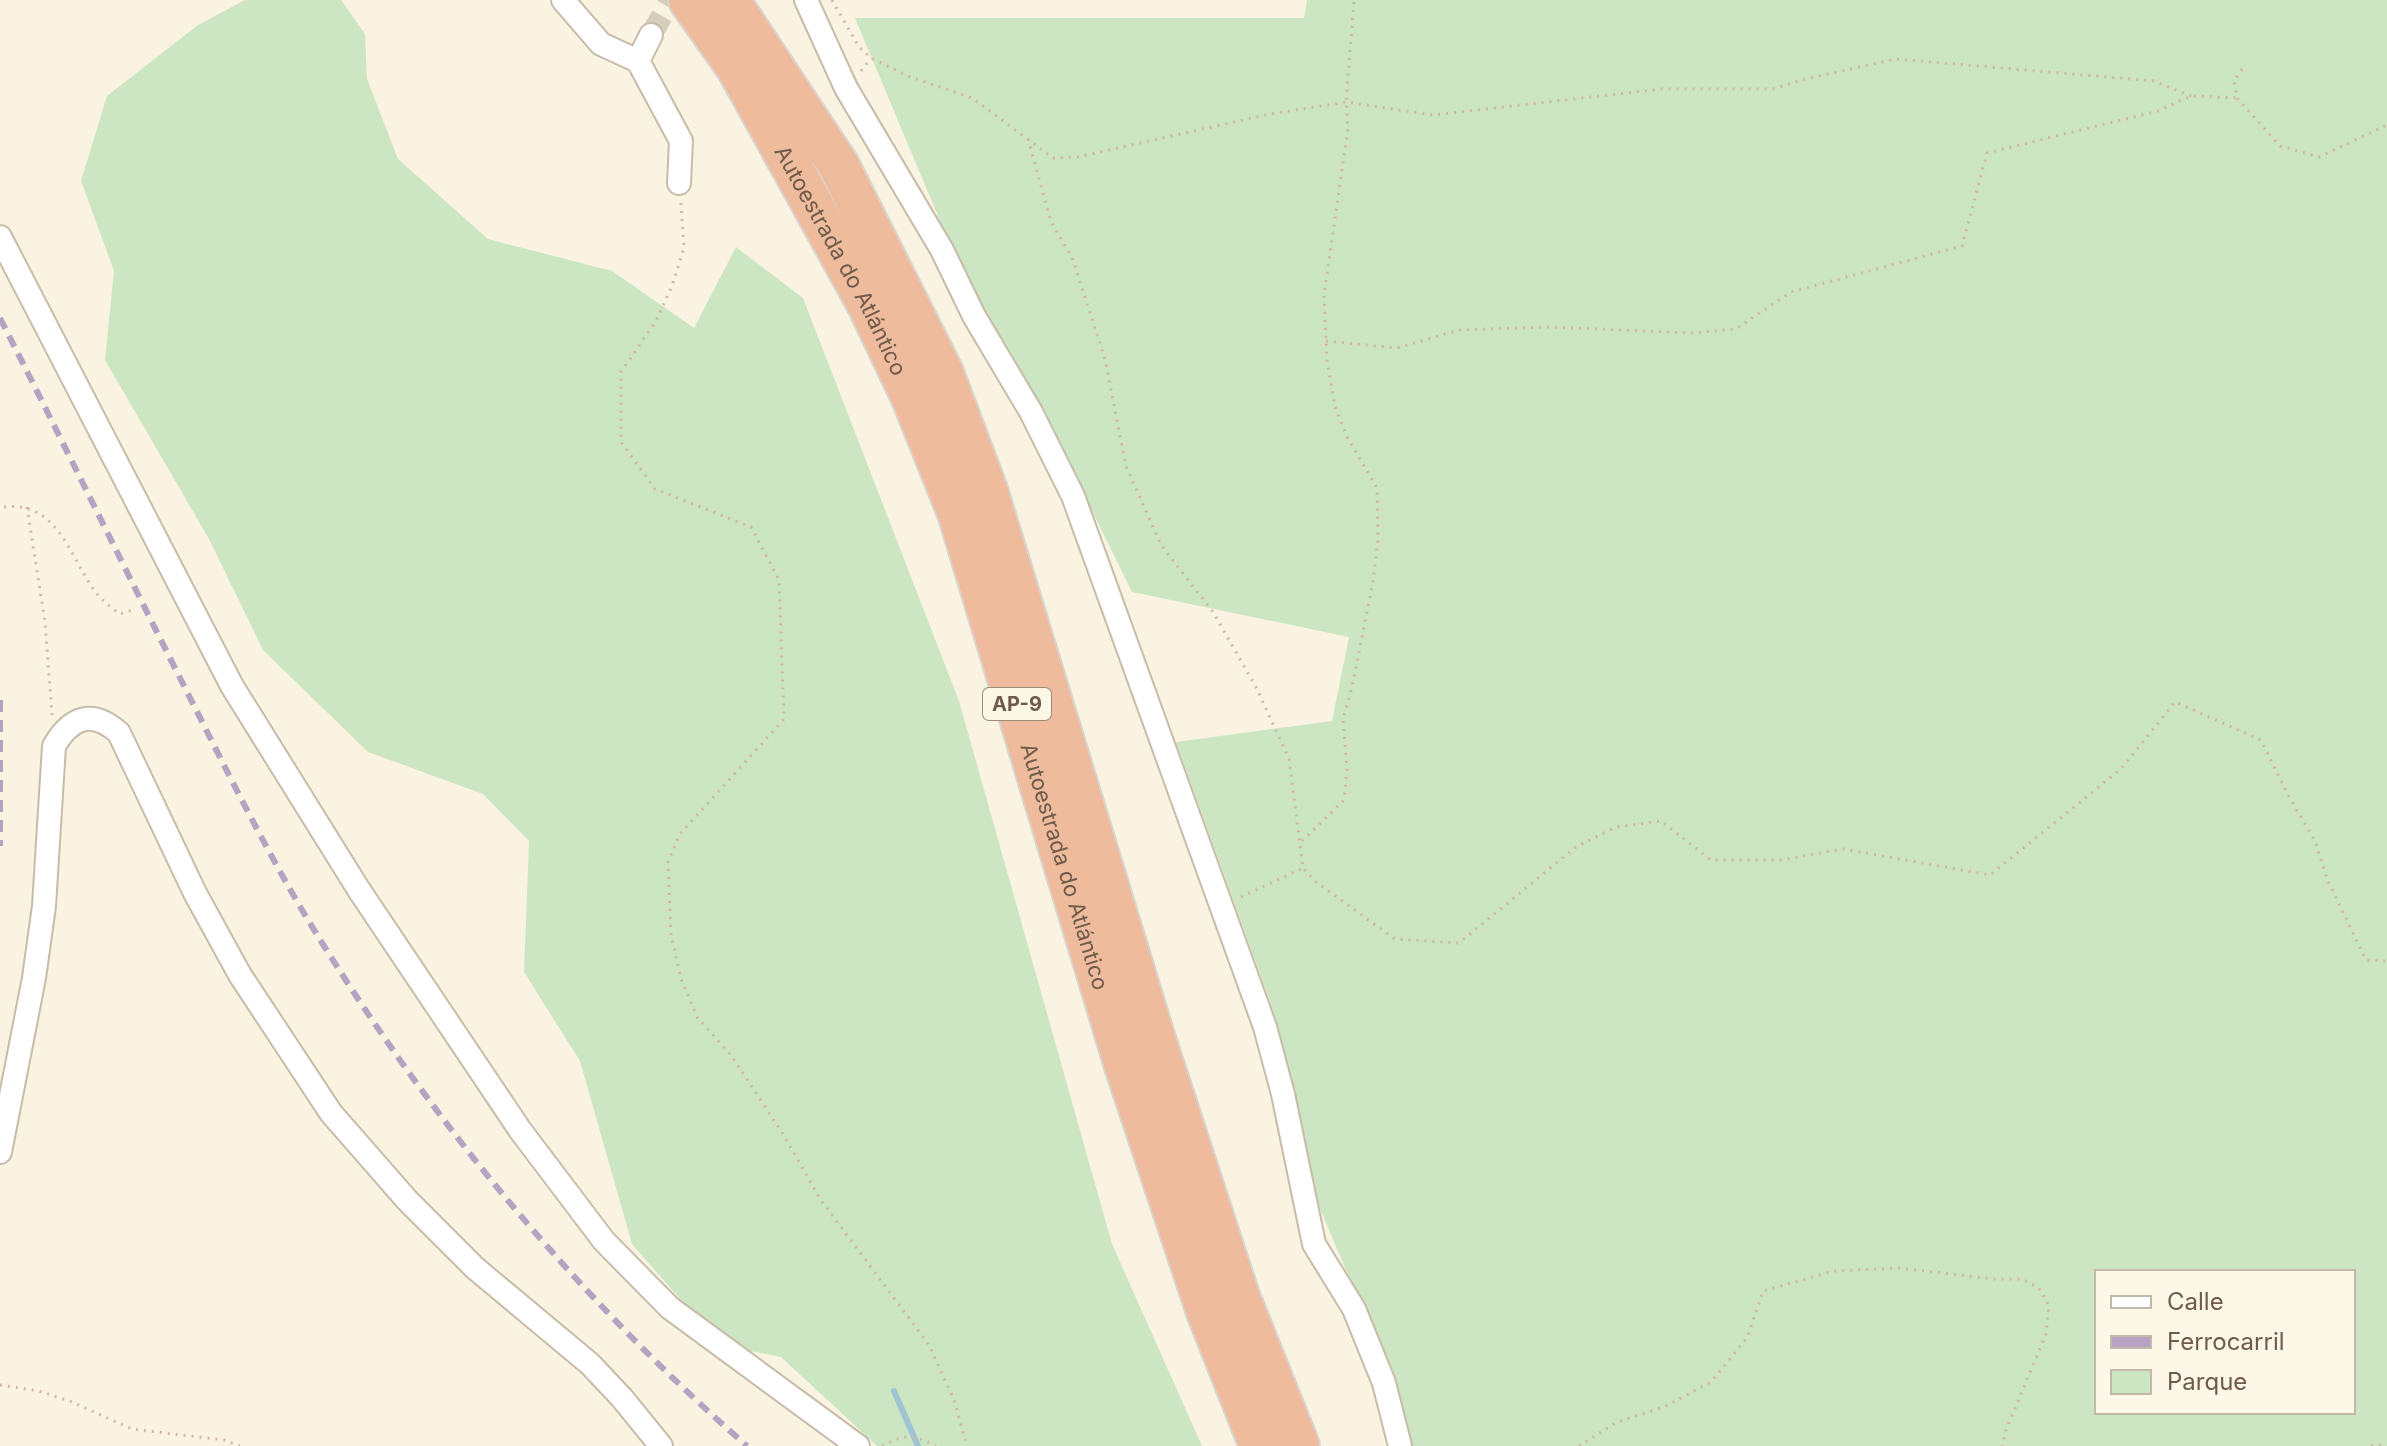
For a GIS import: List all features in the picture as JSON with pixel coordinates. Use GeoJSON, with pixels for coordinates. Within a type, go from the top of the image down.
{"type":"FeatureCollection","features":[{"type":"Feature","properties":{"kind":"highway","name":"Autoestrada do Atlántico"},"geometry":{"type":"LineString","coordinates":[[689,0],[737,68],[868,305],[912,398],[958,513],[1125,1066],[1207,1312],[1260,1446]]}},
{"type":"Feature","properties":{"kind":"highway","name":"Autoestrada do Atlántico"},"geometry":{"type":"LineString","coordinates":[[729,0],[839,166],[943,373],[987,490],[1155,1039],[1239,1296],[1299,1446]]}},
{"type":"Feature","properties":{"kind":"street"},"geometry":{"type":"LineString","coordinates":[[563,0],[601,44],[638,61],[681,141],[679,183]]}},
{"type":"Feature","properties":{"kind":"street"},"geometry":{"type":"LineString","coordinates":[[806,0],[846,88],[942,250],[974,316],[1031,412],[1073,496],[1265,1027],[1283,1094],[1314,1244],[1354,1309],[1384,1383],[1400,1446]]}},
{"type":"Feature","properties":{"kind":"street"},"geometry":{"type":"LineString","coordinates":[[638,61],[651,35]]}},
{"type":"Feature","properties":{"kind":"street"},"geometry":{"type":"LineString","coordinates":[[0,237],[232,686],[359,890],[520,1130],[604,1241],[670,1308],[858,1446]]}},
{"type":"Feature","properties":{"kind":"street"},"geometry":{"type":"LineString","coordinates":[[0,1152],[32,992],[44,906],[54,746],[63,731],[88,718],[97,718],[119,733],[195,893],[240,975],[331,1113],[407,1200],[475,1268],[590,1364],[661,1446]]}},
{"type":"Feature","properties":{"kind":"path"},"geometry":{"type":"LineString","coordinates":[[832,0],[859,47],[871,58],[908,76],[972,98],[1053,158],[1078,157],[1270,114],[1346,102],[1433,115],[1661,89],[1773,89],[1896,59],[2154,81],[2191,96],[2237,98]]}},
{"type":"Feature","properties":{"kind":"path"},"geometry":{"type":"LineString","coordinates":[[1301,842],[1344,800],[1347,769],[1343,719],[1373,582],[1378,540],[1377,488],[1348,439],[1335,407],[1326,341],[1324,295],[1348,128],[1346,102],[1354,0]]}},
{"type":"Feature","properties":{"kind":"path"},"geometry":{"type":"LineString","coordinates":[[2242,69],[2234,81],[2237,98],[2280,146],[2319,157],[2387,125]]}},
{"type":"Feature","properties":{"kind":"path"},"geometry":{"type":"LineString","coordinates":[[1326,341],[1397,348],[1459,330],[1550,327],[1693,333],[1736,329],[1791,292],[1962,246],[1987,153],[2158,111],[2191,96]]}},
{"type":"Feature","properties":{"kind":"path"},"geometry":{"type":"LineString","coordinates":[[1028,139],[1051,222],[1072,257],[1105,359],[1126,466],[1161,545],[1213,612],[1256,687],[1289,759],[1303,868],[1316,882],[1395,939],[1459,943],[1576,847],[1616,827],[1661,821],[1711,860],[1781,860],[1843,849],[1990,875],[2121,769],[2175,702],[2261,740],[2315,841],[2327,879],[2366,960],[2387,961]]}},
{"type":"Feature","properties":{"kind":"path"},"geometry":{"type":"LineString","coordinates":[[679,183],[684,248],[672,286],[656,321],[621,372],[621,442],[655,489],[751,527],[779,580],[784,719],[680,834],[668,862],[671,934],[681,979],[697,1017],[731,1055],[783,1134],[820,1199],[929,1345],[954,1400],[967,1446]]}},
{"type":"Feature","properties":{"kind":"path"},"geometry":{"type":"LineString","coordinates":[[4,507],[27,507],[53,522],[92,589],[120,614],[133,610]]}},
{"type":"Feature","properties":{"kind":"path"},"geometry":{"type":"LineString","coordinates":[[27,507],[45,622],[54,746]]}},
{"type":"Feature","properties":{"kind":"path"},"geometry":{"type":"LineString","coordinates":[[1222,906],[1303,868]]}},
{"type":"Feature","properties":{"kind":"path"},"geometry":{"type":"LineString","coordinates":[[1579,1446],[1617,1422],[1664,1407],[1711,1382],[1747,1338],[1763,1291],[1834,1271],[1898,1268],[1993,1279],[2022,1279],[2039,1288],[2049,1306],[2046,1334],[2002,1446]]}},
{"type":"Feature","properties":{"kind":"path"},"geometry":{"type":"LineString","coordinates":[[0,1385],[10,1384],[61,1398],[132,1429],[224,1440],[240,1446]]}},
{"type":"Feature","properties":{"kind":"path"},"geometry":{"type":"LineString","coordinates":[[882,1446],[901,1436],[921,1438],[936,1446]]}},
{"type":"Feature","properties":{"kind":"path"},"geometry":{"type":"LineString","coordinates":[[2371,1446],[2387,1444]]}},
{"type":"Feature","properties":{"kind":"green space"},"geometry":{"type":"Polygon","coordinates":[[[245,0],[341,0],[365,34],[367,79],[398,159],[488,239],[612,271],[694,328],[736,247],[803,298],[959,701],[1112,1244],[1202,1446],[877,1446],[781,1357],[720,1345],[632,1244],[580,1061],[524,972],[529,841],[483,794],[368,752],[263,650],[209,539],[105,360],[114,271],[81,181],[107,96],[198,25],[245,0]]]}},
{"type":"Feature","properties":{"kind":"green space"},"geometry":{"type":"Polygon","coordinates":[[[1307,0],[2387,0],[2387,1446],[1403,1446],[1380,1351],[1319,1206],[1270,1002],[1176,742],[1332,721],[1349,637],[1132,592],[1047,419],[959,266],[855,18],[1304,18],[1307,0]]]}},
{"type":"Feature","properties":{"kind":"waterway"},"geometry":{"type":"LineString","coordinates":[[894,1391],[918,1446]]}},
{"type":"Feature","properties":{"kind":"tunnel"},"geometry":{"type":"LineString","coordinates":[[651,35],[671,0]]}},
{"type":"Feature","properties":{"kind":"railway"},"geometry":{"type":"LineString","coordinates":[[0,318],[255,825],[348,984],[449,1127],[504,1196],[621,1326],[747,1446]]}},
{"type":"Feature","properties":{"kind":"railway"},"geometry":{"type":"LineString","coordinates":[[0,700],[0,846]]}}]}
